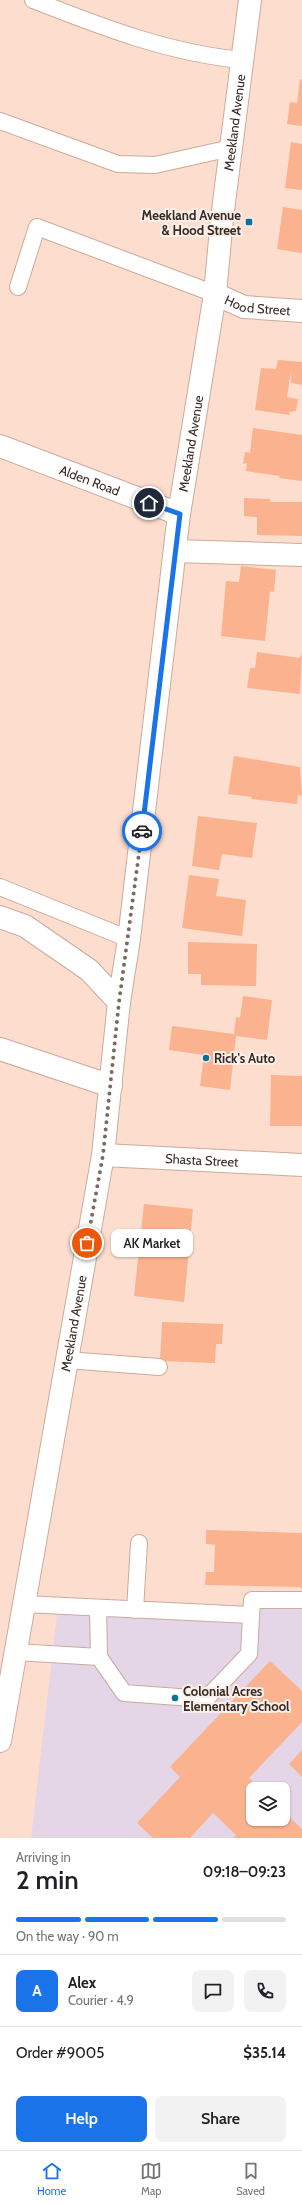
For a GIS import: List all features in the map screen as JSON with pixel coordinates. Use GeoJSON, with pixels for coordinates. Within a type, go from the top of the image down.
{"type":"FeatureCollection","features":[{"type":"Feature","properties":{"kind":"main road","name":"Meekland Avenue"},"geometry":{"type":"LineString","coordinates":[[0,1742],[103,1155],[119,1002],[129,938],[175,551],[215,294],[231,148],[250,0]]}},
{"type":"Feature","properties":{"kind":"main road","name":"Hood Street"},"geometry":{"type":"LineString","coordinates":[[215,294],[244,307],[302,311]]}},
{"type":"Feature","properties":{"kind":"main road","name":"Alden Road"},"geometry":{"type":"LineString","coordinates":[[0,446],[180,514]]}},
{"type":"Feature","properties":{"kind":"main road"},"geometry":{"type":"LineString","coordinates":[[175,551],[302,555]]}},
{"type":"Feature","properties":{"kind":"main road"},"geometry":{"type":"LineString","coordinates":[[0,917],[25,926],[89,970],[119,1002]]}},
{"type":"Feature","properties":{"kind":"main road"},"geometry":{"type":"LineString","coordinates":[[0,1049],[111,1086]]}},
{"type":"Feature","properties":{"kind":"main road","name":"Shasta Street"},"geometry":{"type":"LineString","coordinates":[[103,1155],[302,1165]]}},
{"type":"Feature","properties":{"kind":"lane"},"geometry":{"type":"LineString","coordinates":[[33,0],[89,22],[172,49],[205,56],[242,60]]}},
{"type":"Feature","properties":{"kind":"lane"},"geometry":{"type":"LineString","coordinates":[[0,121],[118,164],[155,165],[231,148]]}},
{"type":"Feature","properties":{"kind":"lane"},"geometry":{"type":"LineString","coordinates":[[18,287],[37,226],[215,294]]}},
{"type":"Feature","properties":{"kind":"lane"},"geometry":{"type":"LineString","coordinates":[[0,887],[129,938]]}},
{"type":"Feature","properties":{"kind":"lane"},"geometry":{"type":"LineString","coordinates":[[67,1360],[159,1367]]}},
{"type":"Feature","properties":{"kind":"lane"},"geometry":{"type":"LineString","coordinates":[[135,1610],[139,1543]]}},
{"type":"Feature","properties":{"kind":"lane"},"geometry":{"type":"LineString","coordinates":[[98,1608],[99,1657],[124,1693],[206,1699],[249,1654],[252,1600],[302,1600]]}},
{"type":"Feature","properties":{"kind":"lane"},"geometry":{"type":"LineString","coordinates":[[24,1604],[251,1615]]}},
{"type":"Feature","properties":{"kind":"lane"},"geometry":{"type":"LineString","coordinates":[[16,1652],[99,1657]]}},
{"type":"Feature","properties":{"kind":"shaded area","name":"Colonial Acres Elementary School"},"geometry":{"type":"Polygon","coordinates":[[[302,1605],[302,1838],[31,1838],[58,1606],[302,1605]]]}},
{"type":"Feature","properties":{"kind":"building"},"geometry":{"type":"Polygon","coordinates":[[[300,79],[302,80],[302,126],[287,124],[290,102],[297,103],[300,79]]]}},
{"type":"Feature","properties":{"kind":"building"},"geometry":{"type":"Polygon","coordinates":[[[291,142],[302,144],[302,190],[285,188],[291,142]]]}},
{"type":"Feature","properties":{"kind":"building"},"geometry":{"type":"Polygon","coordinates":[[[283,207],[302,210],[302,253],[277,249],[283,207]]]}},
{"type":"Feature","properties":{"kind":"building"},"geometry":{"type":"Polygon","coordinates":[[[278,360],[302,362],[302,385],[291,383],[291,371],[287,397],[298,399],[296,411],[289,412],[290,415],[255,410],[261,368],[276,369],[278,360]]]}},
{"type":"Feature","properties":{"kind":"building"},"geometry":{"type":"Polygon","coordinates":[[[253,428],[302,435],[302,481],[246,471],[247,463],[243,464],[245,452],[250,453],[253,428]]]}},
{"type":"Feature","properties":{"kind":"building"},"geometry":{"type":"Polygon","coordinates":[[[244,498],[270,499],[270,502],[302,502],[302,536],[257,535],[257,517],[244,516],[244,498]]]}},
{"type":"Feature","properties":{"kind":"building"},"geometry":{"type":"Polygon","coordinates":[[[241,566],[276,570],[274,592],[270,591],[265,641],[221,636],[226,581],[239,582],[241,566]]]}},
{"type":"Feature","properties":{"kind":"building"},"geometry":{"type":"Polygon","coordinates":[[[257,652],[300,658],[302,653],[300,694],[247,688],[250,668],[255,668],[257,652]]]}},
{"type":"Feature","properties":{"kind":"building"},"geometry":{"type":"Polygon","coordinates":[[[234,756],[300,767],[302,796],[298,795],[297,804],[251,799],[252,797],[228,794],[234,756]]]}},
{"type":"Feature","properties":{"kind":"building"},"geometry":{"type":"Polygon","coordinates":[[[198,816],[257,823],[252,858],[222,854],[219,870],[192,866],[198,816]]]}},
{"type":"Feature","properties":{"kind":"building"},"geometry":{"type":"Polygon","coordinates":[[[189,875],[219,879],[216,896],[246,900],[242,936],[182,928],[189,875]]]}},
{"type":"Feature","properties":{"kind":"building"},"geometry":{"type":"Polygon","coordinates":[[[188,942],[257,944],[256,986],[201,985],[201,974],[188,974],[188,942]]]}},
{"type":"Feature","properties":{"kind":"building"},"geometry":{"type":"Polygon","coordinates":[[[243,996],[272,1000],[267,1040],[236,1036],[230,1090],[200,1086],[204,1055],[169,1050],[172,1026],[234,1034],[236,1017],[240,1018],[243,996]]]}},
{"type":"Feature","properties":{"kind":"building"},"geometry":{"type":"Polygon","coordinates":[[[271,1075],[302,1076],[302,1126],[270,1126],[271,1075]]]}},
{"type":"Feature","properties":{"kind":"building"},"geometry":{"type":"Polygon","coordinates":[[[144,1204],[193,1209],[184,1302],[134,1296],[144,1204]]]}},
{"type":"Feature","properties":{"kind":"building"},"geometry":{"type":"Polygon","coordinates":[[[162,1322],[223,1324],[222,1344],[216,1344],[215,1363],[160,1361],[162,1322]]]}},
{"type":"Feature","properties":{"kind":"building"},"geometry":{"type":"Polygon","coordinates":[[[206,1530],[302,1533],[302,1589],[300,1587],[205,1585],[206,1572],[214,1572],[215,1545],[206,1544],[206,1530]]]}},
{"type":"Feature","properties":{"kind":"building"},"geometry":{"type":"Polygon","coordinates":[[[270,1661],[302,1691],[302,1722],[249,1778],[253,1782],[246,1782],[246,1826],[290,1826],[290,1818],[302,1829],[302,1838],[233,1838],[236,1835],[213,1813],[190,1838],[153,1838],[137,1823],[180,1777],[170,1767],[270,1661]]]}},
{"type":"Feature","properties":{"kind":"building"},"geometry":{"type":"Polygon","coordinates":[[[302,1750],[302,1777],[289,1764],[302,1750]]]}},
{"type":"Feature","properties":{"kind":"way so far"},"geometry":{"type":"LineString","coordinates":[[87,1243],[103,1155],[119,1002],[129,938],[142,831]]}},
{"type":"Feature","properties":{"kind":"place","name":"Meekland Avenue & Hood Street"},"geometry":{"type":"Point","coordinates":[249,222]}},
{"type":"Feature","properties":{"kind":"place","name":"Rick's Auto"},"geometry":{"type":"Point","coordinates":[206,1058]}},
{"type":"Feature","properties":{"kind":"place","name":"AK Market"},"geometry":{"type":"Point","coordinates":[87,1243]}},
{"type":"Feature","properties":{"kind":"place","name":"Colonial Acres Elementary School"},"geometry":{"type":"Point","coordinates":[175,1698]}},
{"type":"Feature","properties":{"kind":"route"},"geometry":{"type":"LineString","coordinates":[[142,831],[180,514],[149,503]]}}]}
